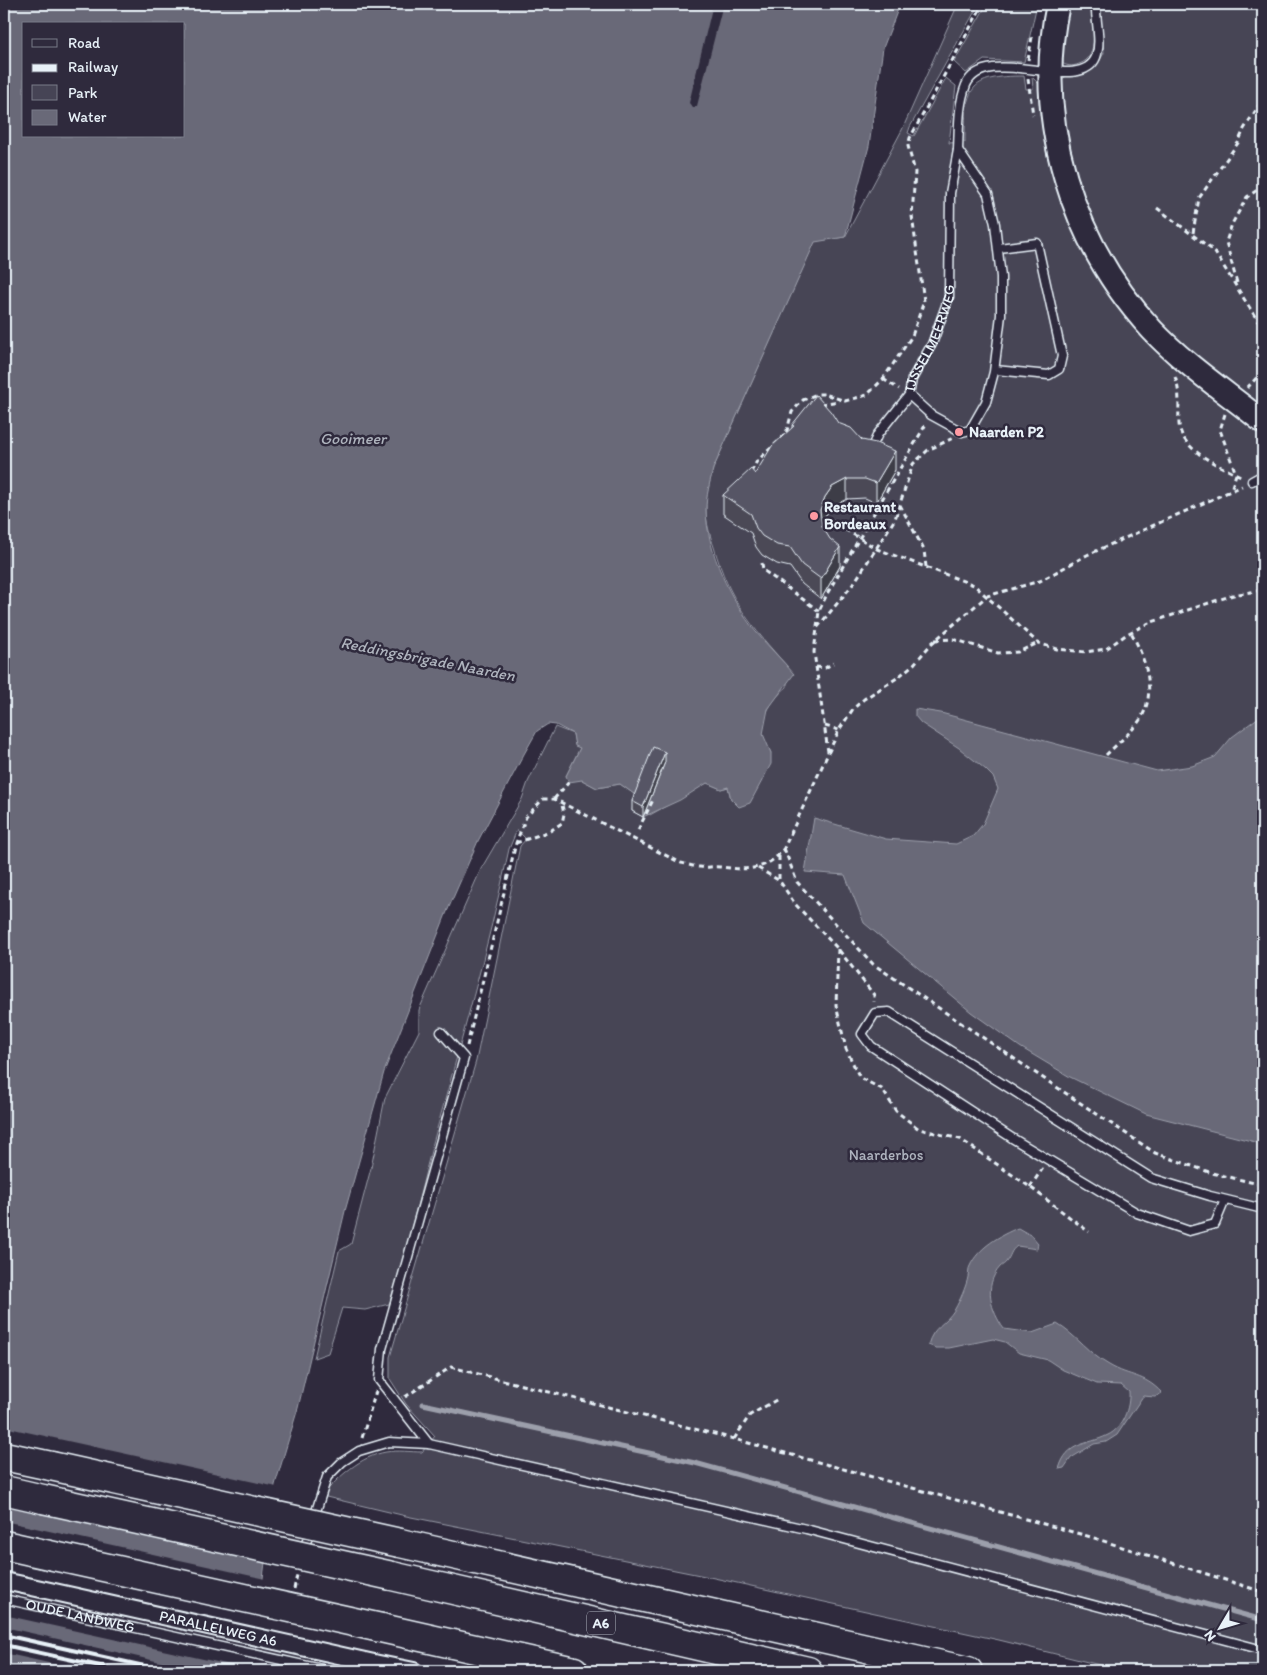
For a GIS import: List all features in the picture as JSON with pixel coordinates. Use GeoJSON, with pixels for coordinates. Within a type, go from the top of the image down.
{"type":"FeatureCollection","features":[{"type":"Feature","properties":{"kind":"highway","name":"A6"},"geometry":{"type":"LineString","coordinates":[[4,1456],[968,1671]]}},
{"type":"Feature","properties":{"kind":"highway","name":"A6"},"geometry":{"type":"LineString","coordinates":[[4,1490],[808,1671]]}},
{"type":"Feature","properties":{"kind":"highway"},"geometry":{"type":"LineString","coordinates":[[4,1545],[574,1671]]}},
{"type":"Feature","properties":{"kind":"main road"},"geometry":{"type":"LineString","coordinates":[[1058,4],[1051,42],[1049,71],[1060,163],[1072,199],[1097,254],[1124,295],[1153,331],[1196,369],[1263,422]]}},
{"type":"Feature","properties":{"kind":"street","name":"OUDE LANDWEG"},"geometry":{"type":"LineString","coordinates":[[4,1581],[23,1585]]}},
{"type":"Feature","properties":{"kind":"street","name":"PARALLELWEG A6"},"geometry":{"type":"LineString","coordinates":[[23,1585],[414,1671]]}},
{"type":"Feature","properties":{"kind":"lane","name":"IJSSELMEERWEG"},"geometry":{"type":"LineString","coordinates":[[962,432],[931,415],[909,395],[912,379],[932,344],[949,297],[950,193],[958,150],[966,84],[973,76],[988,68],[1049,71],[1083,69],[1093,62],[1097,49],[1096,4]]}},
{"type":"Feature","properties":{"kind":"lane"},"geometry":{"type":"LineString","coordinates":[[958,150],[988,194],[999,248],[1001,315],[995,370],[986,402],[970,430],[962,432]]}},
{"type":"Feature","properties":{"kind":"lane"},"geometry":{"type":"LineString","coordinates":[[995,370],[1049,376],[1059,369],[1062,356],[1037,243],[999,248]]}},
{"type":"Feature","properties":{"kind":"lane"},"geometry":{"type":"LineString","coordinates":[[870,452],[878,434],[909,395]]}},
{"type":"Feature","properties":{"kind":"lane"},"geometry":{"type":"LineString","coordinates":[[1252,481],[1263,476]]}},
{"type":"Feature","properties":{"kind":"lane"},"geometry":{"type":"LineString","coordinates":[[1225,1200],[1215,1224],[1189,1231],[1137,1213],[1049,1160],[870,1046],[862,1034],[875,1012],[889,1012],[1151,1178],[1263,1209]]}},
{"type":"Feature","properties":{"kind":"lane"},"geometry":{"type":"LineString","coordinates":[[429,1444],[379,1380],[382,1349],[464,1058],[441,1032]]}},
{"type":"Feature","properties":{"kind":"lane"},"geometry":{"type":"LineString","coordinates":[[300,1560],[327,1477],[342,1462],[359,1451],[389,1442],[429,1444],[806,1529],[1263,1650]]}},
{"type":"Feature","properties":{"kind":"lane","name":"OUDE LANDWEG"},"geometry":{"type":"LineString","coordinates":[[4,1599],[331,1671]]}},
{"type":"Feature","properties":{"kind":"path"},"geometry":{"type":"LineString","coordinates":[[816,408],[829,401],[851,401],[864,397],[883,379],[912,336],[924,301],[912,216],[915,172],[908,146],[910,138],[983,4]]}},
{"type":"Feature","properties":{"kind":"path"},"geometry":{"type":"LineString","coordinates":[[1193,233],[1200,198],[1238,143],[1244,128],[1263,99]]}},
{"type":"Feature","properties":{"kind":"path"},"geometry":{"type":"LineString","coordinates":[[1239,288],[1226,242],[1232,224],[1247,197],[1263,186]]}},
{"type":"Feature","properties":{"kind":"path"},"geometry":{"type":"LineString","coordinates":[[1157,208],[1193,233],[1214,251],[1263,329]]}},
{"type":"Feature","properties":{"kind":"path"},"geometry":{"type":"LineString","coordinates":[[1230,491],[1236,474],[1221,437],[1220,426],[1236,400],[1263,371]]}},
{"type":"Feature","properties":{"kind":"path"},"geometry":{"type":"LineString","coordinates":[[883,379],[909,395]]}},
{"type":"Feature","properties":{"kind":"path"},"geometry":{"type":"LineString","coordinates":[[750,473],[757,461],[786,434],[795,409],[803,400],[817,394],[825,394],[840,401]]}},
{"type":"Feature","properties":{"kind":"path"},"geometry":{"type":"LineString","coordinates":[[795,409],[801,414]]}},
{"type":"Feature","properties":{"kind":"path"},"geometry":{"type":"LineString","coordinates":[[828,752],[814,652],[819,611],[931,415]]}},
{"type":"Feature","properties":{"kind":"path"},"geometry":{"type":"LineString","coordinates":[[817,628],[854,583],[896,519],[913,464],[928,450],[962,432]]}},
{"type":"Feature","properties":{"kind":"path"},"geometry":{"type":"LineString","coordinates":[[464,1058],[516,842],[526,817],[543,799],[554,799],[562,805],[681,863],[700,868],[718,866],[737,870],[758,868],[779,856],[784,848],[828,752],[839,730],[853,709],[864,699],[898,678],[935,640],[987,596],[1040,581],[1087,555],[1220,495]]}},
{"type":"Feature","properties":{"kind":"path"},"geometry":{"type":"LineString","coordinates":[[900,506],[924,550],[926,567]]}},
{"type":"Feature","properties":{"kind":"path"},"geometry":{"type":"LineString","coordinates":[[830,520],[877,549],[974,585],[1038,643],[1057,649],[1086,652],[1106,649],[1131,632],[1193,606],[1233,594],[1263,590]]}},
{"type":"Feature","properties":{"kind":"path"},"geometry":{"type":"LineString","coordinates":[[762,563],[763,570],[819,611]]}},
{"type":"Feature","properties":{"kind":"path"},"geometry":{"type":"LineString","coordinates":[[1106,754],[1137,723],[1148,702],[1148,680],[1142,654],[1131,632]]}},
{"type":"Feature","properties":{"kind":"path"},"geometry":{"type":"LineString","coordinates":[[935,640],[954,638],[998,652],[1018,652],[1038,643]]}},
{"type":"Feature","properties":{"kind":"path"},"geometry":{"type":"LineString","coordinates":[[816,667],[825,668],[833,663]]}},
{"type":"Feature","properties":{"kind":"path"},"geometry":{"type":"LineString","coordinates":[[825,726],[839,730]]}},
{"type":"Feature","properties":{"kind":"path"},"geometry":{"type":"LineString","coordinates":[[554,799],[569,782]]}},
{"type":"Feature","properties":{"kind":"path"},"geometry":{"type":"LineString","coordinates":[[638,830],[653,800]]}},
{"type":"Feature","properties":{"kind":"path"},"geometry":{"type":"LineString","coordinates":[[516,842],[550,831],[562,823],[564,814],[562,805]]}},
{"type":"Feature","properties":{"kind":"path"},"geometry":{"type":"LineString","coordinates":[[784,848],[797,882],[874,964],[1154,1153],[1212,1173],[1263,1184]]}},
{"type":"Feature","properties":{"kind":"path"},"geometry":{"type":"LineString","coordinates":[[779,856],[779,880]]}},
{"type":"Feature","properties":{"kind":"path"},"geometry":{"type":"LineString","coordinates":[[758,868],[779,880],[795,904],[838,949],[874,995],[875,1012]]}},
{"type":"Feature","properties":{"kind":"path"},"geometry":{"type":"LineString","coordinates":[[838,949],[836,1005],[846,1049],[860,1078],[882,1089],[896,1112],[919,1129],[960,1139],[1030,1187],[1089,1232]]}},
{"type":"Feature","properties":{"kind":"path"},"geometry":{"type":"LineString","coordinates":[[1030,1187],[1049,1160]]}},
{"type":"Feature","properties":{"kind":"path"},"geometry":{"type":"LineString","coordinates":[[396,1402],[451,1367],[734,1439],[1091,1537],[1263,1592]]}},
{"type":"Feature","properties":{"kind":"path"},"geometry":{"type":"LineString","coordinates":[[359,1451],[379,1380]]}},
{"type":"Feature","properties":{"kind":"path"},"geometry":{"type":"LineString","coordinates":[[734,1439],[750,1415],[778,1399]]}},
{"type":"Feature","properties":{"kind":"green space","name":"Naarderbos"},"geometry":{"type":"Polygon","coordinates":[[[958,4],[979,4],[908,133],[914,136],[946,78],[956,86],[949,143],[965,142],[966,109],[969,97],[981,83],[991,79],[1024,76],[1026,89],[1033,89],[1032,77],[1040,85],[1061,80],[1068,75],[1086,74],[1099,62],[1104,53],[1100,4],[1263,4],[1263,1671],[1124,1671],[999,1640],[705,1576],[406,1516],[322,1496],[351,1468],[368,1458],[391,1451],[422,1452],[435,1436],[406,1404],[390,1379],[390,1357],[476,1061],[520,846],[526,839],[517,830],[509,849],[473,997],[407,1244],[389,1304],[365,1310],[342,1308],[328,1353],[314,1358],[339,1251],[351,1244],[371,1168],[385,1098],[419,1031],[419,1010],[481,869],[522,799],[528,782],[555,727],[573,734],[575,745],[580,748],[566,776],[582,780],[597,788],[620,784],[634,794],[650,815],[707,783],[721,789],[728,787],[731,799],[771,753],[765,742],[764,721],[769,708],[777,696],[787,687],[787,666],[752,625],[734,597],[720,566],[707,524],[706,505],[709,484],[713,469],[815,241],[845,237],[902,130],[958,4]]]}},
{"type":"Feature","properties":{"kind":"green space"},"geometry":{"type":"Polygon","coordinates":[[[987,4],[1037,4],[1024,62],[984,60],[966,73],[954,62],[987,4]]]}},
{"type":"Feature","properties":{"kind":"green space"},"geometry":{"type":"Polygon","coordinates":[[[1067,4],[1091,4],[1093,47],[1086,60],[1074,66],[1060,62],[1067,4]]]}},
{"type":"Feature","properties":{"kind":"water","name":"Gooimeer"},"geometry":{"type":"Polygon","coordinates":[[[4,4],[900,4],[883,48],[869,146],[845,237],[815,242],[713,469],[707,494],[707,526],[715,558],[729,590],[756,632],[794,674],[768,709],[763,734],[771,753],[771,764],[750,803],[739,807],[731,799],[728,787],[721,789],[707,783],[680,800],[643,817],[632,811],[634,794],[620,784],[597,788],[582,780],[569,782],[566,776],[580,748],[575,746],[573,734],[556,725],[548,724],[537,731],[478,841],[446,914],[384,1072],[345,1211],[298,1408],[275,1485],[251,1671],[4,1671],[4,4]]]}},
{"type":"Feature","properties":{"kind":"water"},"geometry":{"type":"Polygon","coordinates":[[[915,709],[941,713],[1157,771],[1192,766],[1215,757],[1232,737],[1263,714],[1263,1144],[1146,1114],[1070,1077],[1020,1047],[971,1012],[864,923],[845,875],[805,872],[814,818],[886,839],[956,844],[973,836],[983,824],[998,789],[993,777],[959,748],[921,723],[915,716],[915,709]]]}},
{"type":"Feature","properties":{"kind":"water"},"geometry":{"type":"Polygon","coordinates":[[[1018,1228],[1032,1236],[1038,1243],[1037,1249],[1017,1246],[1006,1263],[995,1274],[990,1290],[991,1298],[999,1322],[1004,1329],[1032,1333],[1057,1324],[1102,1361],[1149,1382],[1162,1393],[1155,1397],[1143,1396],[1117,1435],[1106,1442],[1094,1444],[1071,1458],[1064,1468],[1059,1469],[1067,1453],[1072,1449],[1108,1435],[1118,1427],[1127,1410],[1129,1392],[1121,1385],[1097,1384],[1063,1370],[1048,1360],[1019,1353],[1005,1342],[993,1339],[949,1348],[936,1348],[928,1345],[936,1329],[957,1305],[968,1277],[969,1268],[978,1253],[1004,1234],[1018,1228]]]}},
{"type":"Feature","properties":{"kind":"pier"},"geometry":{"type":"Polygon","coordinates":[[[713,4],[723,4],[697,106],[693,108],[689,103],[713,4]]]}},
{"type":"Feature","properties":{"kind":"pier"},"geometry":{"type":"Polygon","coordinates":[[[4,1427],[277,1487],[267,1562],[4,1503],[4,1427]]]}},
{"type":"Feature","properties":{"kind":"pier"},"geometry":{"type":"Polygon","coordinates":[[[4,1521],[265,1579],[253,1670],[4,1615],[4,1521]]]}},
{"type":"Feature","properties":{"kind":"pier"},"geometry":{"type":"Polygon","coordinates":[[[4,1627],[200,1671],[84,1671],[4,1653],[4,1627]]]}},
{"type":"Feature","properties":{"kind":"building"},"geometry":{"type":"Polygon","coordinates":[[[816,395],[838,423],[851,428],[862,440],[876,443],[895,451],[876,483],[865,479],[847,479],[832,487],[825,497],[820,510],[822,526],[830,539],[840,547],[821,579],[802,565],[790,547],[777,545],[762,536],[756,528],[751,514],[723,495],[751,469],[755,474],[772,446],[794,426],[792,425],[816,395]]]}},
{"type":"Feature","properties":{"kind":"building"},"geometry":{"type":"Polygon","coordinates":[[[653,747],[665,752],[643,807],[632,801],[653,747]]]}},
{"type":"Feature","properties":{"kind":"waterway"},"geometry":{"type":"LineString","coordinates":[[423,1404],[695,1463],[1263,1620]]}},
{"type":"Feature","properties":{"kind":"railway"},"geometry":{"type":"LineString","coordinates":[[4,1635],[167,1671]]}},
{"type":"Feature","properties":{"kind":"railway"},"geometry":{"type":"LineString","coordinates":[[4,1645],[123,1671]]}},
{"type":"Feature","properties":{"kind":"place","name":"Naarden P2"},"geometry":{"type":"Point","coordinates":[959,432]}},
{"type":"Feature","properties":{"kind":"place","name":"Restaurant Bordeaux"},"geometry":{"type":"Point","coordinates":[814,516]}},
{"type":"Feature","properties":{"kind":"water label","name":"Reddingsbrigade Naarden"},"geometry":{"type":"Point","coordinates":[428,659]}}]}
